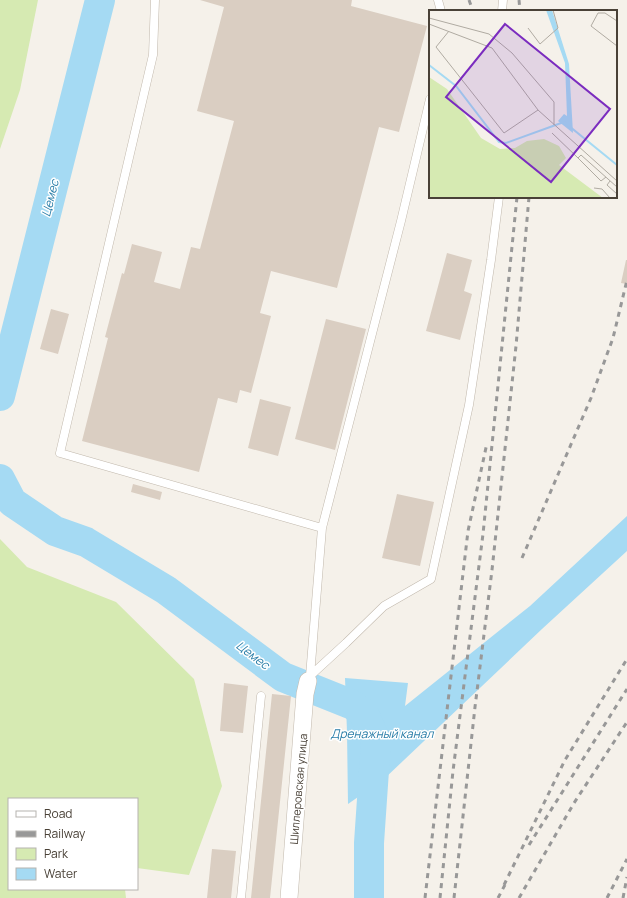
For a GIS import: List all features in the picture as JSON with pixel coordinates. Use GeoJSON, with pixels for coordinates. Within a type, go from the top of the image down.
{"type":"FeatureCollection","features":[{"type":"Feature","properties":{"kind":"street","name":"Шиллеровская улица"},"geometry":{"type":"LineString","coordinates":[[289,898],[308,684]]}},
{"type":"Feature","properties":{"kind":"lane"},"geometry":{"type":"LineString","coordinates":[[155,0],[153,55],[60,453],[322,528]]}},
{"type":"Feature","properties":{"kind":"lane"},"geometry":{"type":"LineString","coordinates":[[438,0],[441,10]]}},
{"type":"Feature","properties":{"kind":"lane"},"geometry":{"type":"LineString","coordinates":[[502,10],[503,0]]}},
{"type":"Feature","properties":{"kind":"lane"},"geometry":{"type":"LineString","coordinates":[[308,684],[322,528],[399,229],[429,103]]}},
{"type":"Feature","properties":{"kind":"lane"},"geometry":{"type":"LineString","coordinates":[[308,684],[384,606],[431,578],[469,405],[499,198]]}},
{"type":"Feature","properties":{"kind":"lane"},"geometry":{"type":"LineString","coordinates":[[240,898],[260,696]]}},
{"type":"Feature","properties":{"kind":"green space"},"geometry":{"type":"Polygon","coordinates":[[[0,0],[38,0],[20,90],[0,149],[0,0]]]}},
{"type":"Feature","properties":{"kind":"green space"},"geometry":{"type":"Polygon","coordinates":[[[0,539],[27,567],[116,602],[194,679],[222,786],[189,875],[138,868],[138,798],[8,798],[8,890],[125,890],[126,898],[0,898],[0,539]]]}},
{"type":"Feature","properties":{"kind":"water","name":"Дренажный канал"},"geometry":{"type":"Polygon","coordinates":[[[627,516],[627,551],[542,629],[384,779],[348,804],[345,678],[408,683],[405,706],[530,606],[627,516]]]}},
{"type":"Feature","properties":{"kind":"building"},"geometry":{"type":"Polygon","coordinates":[[[200,0],[352,0],[351,6],[427,26],[399,132],[379,127],[337,288],[271,271],[260,313],[271,316],[251,393],[240,390],[237,403],[218,398],[199,472],[82,441],[108,338],[105,337],[122,273],[124,274],[132,244],[162,252],[154,282],[180,289],[191,247],[200,249],[234,121],[197,111],[224,7],[200,0]]]}},
{"type":"Feature","properties":{"kind":"building"},"geometry":{"type":"Polygon","coordinates":[[[447,253],[472,260],[464,291],[472,294],[460,340],[426,331],[447,253]]]}},
{"type":"Feature","properties":{"kind":"building"},"geometry":{"type":"Polygon","coordinates":[[[627,260],[627,284],[621,283],[627,260]]]}},
{"type":"Feature","properties":{"kind":"building"},"geometry":{"type":"Polygon","coordinates":[[[51,309],[69,314],[58,354],[40,349],[51,309]]]}},
{"type":"Feature","properties":{"kind":"building"},"geometry":{"type":"Polygon","coordinates":[[[326,319],[366,329],[335,450],[295,439],[326,319]]]}},
{"type":"Feature","properties":{"kind":"building"},"geometry":{"type":"Polygon","coordinates":[[[260,399],[291,407],[278,456],[248,448],[260,399]]]}},
{"type":"Feature","properties":{"kind":"building"},"geometry":{"type":"Polygon","coordinates":[[[133,484],[162,492],[160,500],[131,492],[133,484]]]}},
{"type":"Feature","properties":{"kind":"building"},"geometry":{"type":"Polygon","coordinates":[[[397,494],[434,502],[420,566],[382,558],[397,494]]]}},
{"type":"Feature","properties":{"kind":"building"},"geometry":{"type":"Polygon","coordinates":[[[224,683],[248,686],[243,733],[220,731],[224,683]]]}},
{"type":"Feature","properties":{"kind":"building"},"geometry":{"type":"Polygon","coordinates":[[[272,694],[291,696],[270,898],[251,898],[272,694]]]}},
{"type":"Feature","properties":{"kind":"building"},"geometry":{"type":"Polygon","coordinates":[[[212,849],[236,851],[231,898],[207,898],[212,849]]]}},
{"type":"Feature","properties":{"kind":"waterway","name":"Цемес"},"geometry":{"type":"LineString","coordinates":[[0,396],[100,0]]}},
{"type":"Feature","properties":{"kind":"waterway","name":"Цемес"},"geometry":{"type":"LineString","coordinates":[[0,479],[12,502],[55,531],[86,542],[166,590],[283,677],[353,705],[364,714],[376,741],[369,843],[369,898]]}},
{"type":"Feature","properties":{"kind":"railway"},"geometry":{"type":"LineString","coordinates":[[469,0],[473,10]]}},
{"type":"Feature","properties":{"kind":"railway"},"geometry":{"type":"LineString","coordinates":[[519,0],[520,10]]}},
{"type":"Feature","properties":{"kind":"railway"},"geometry":{"type":"LineString","coordinates":[[440,898],[453,771],[483,534],[517,198]]}},
{"type":"Feature","properties":{"kind":"railway"},"geometry":{"type":"LineString","coordinates":[[454,898],[516,346],[529,198]]}},
{"type":"Feature","properties":{"kind":"railway"},"geometry":{"type":"LineString","coordinates":[[522,558],[591,398],[613,338],[627,280]]}},
{"type":"Feature","properties":{"kind":"railway"},"geometry":{"type":"LineString","coordinates":[[425,898],[468,531],[487,443]]}},
{"type":"Feature","properties":{"kind":"railway"},"geometry":{"type":"LineString","coordinates":[[504,885],[565,760],[627,659]]}},
{"type":"Feature","properties":{"kind":"railway"},"geometry":{"type":"LineString","coordinates":[[529,845],[627,689]]}},
{"type":"Feature","properties":{"kind":"railway"},"geometry":{"type":"LineString","coordinates":[[519,898],[574,803],[627,722]]}},
{"type":"Feature","properties":{"kind":"railway"},"geometry":{"type":"LineString","coordinates":[[607,898],[627,859]]}},
{"type":"Feature","properties":{"kind":"railway"},"geometry":{"type":"LineString","coordinates":[[623,898],[627,877]]}},
{"type":"Feature","properties":{"kind":"railway"},"geometry":{"type":"LineString","coordinates":[[498,898],[507,881]]}}]}
